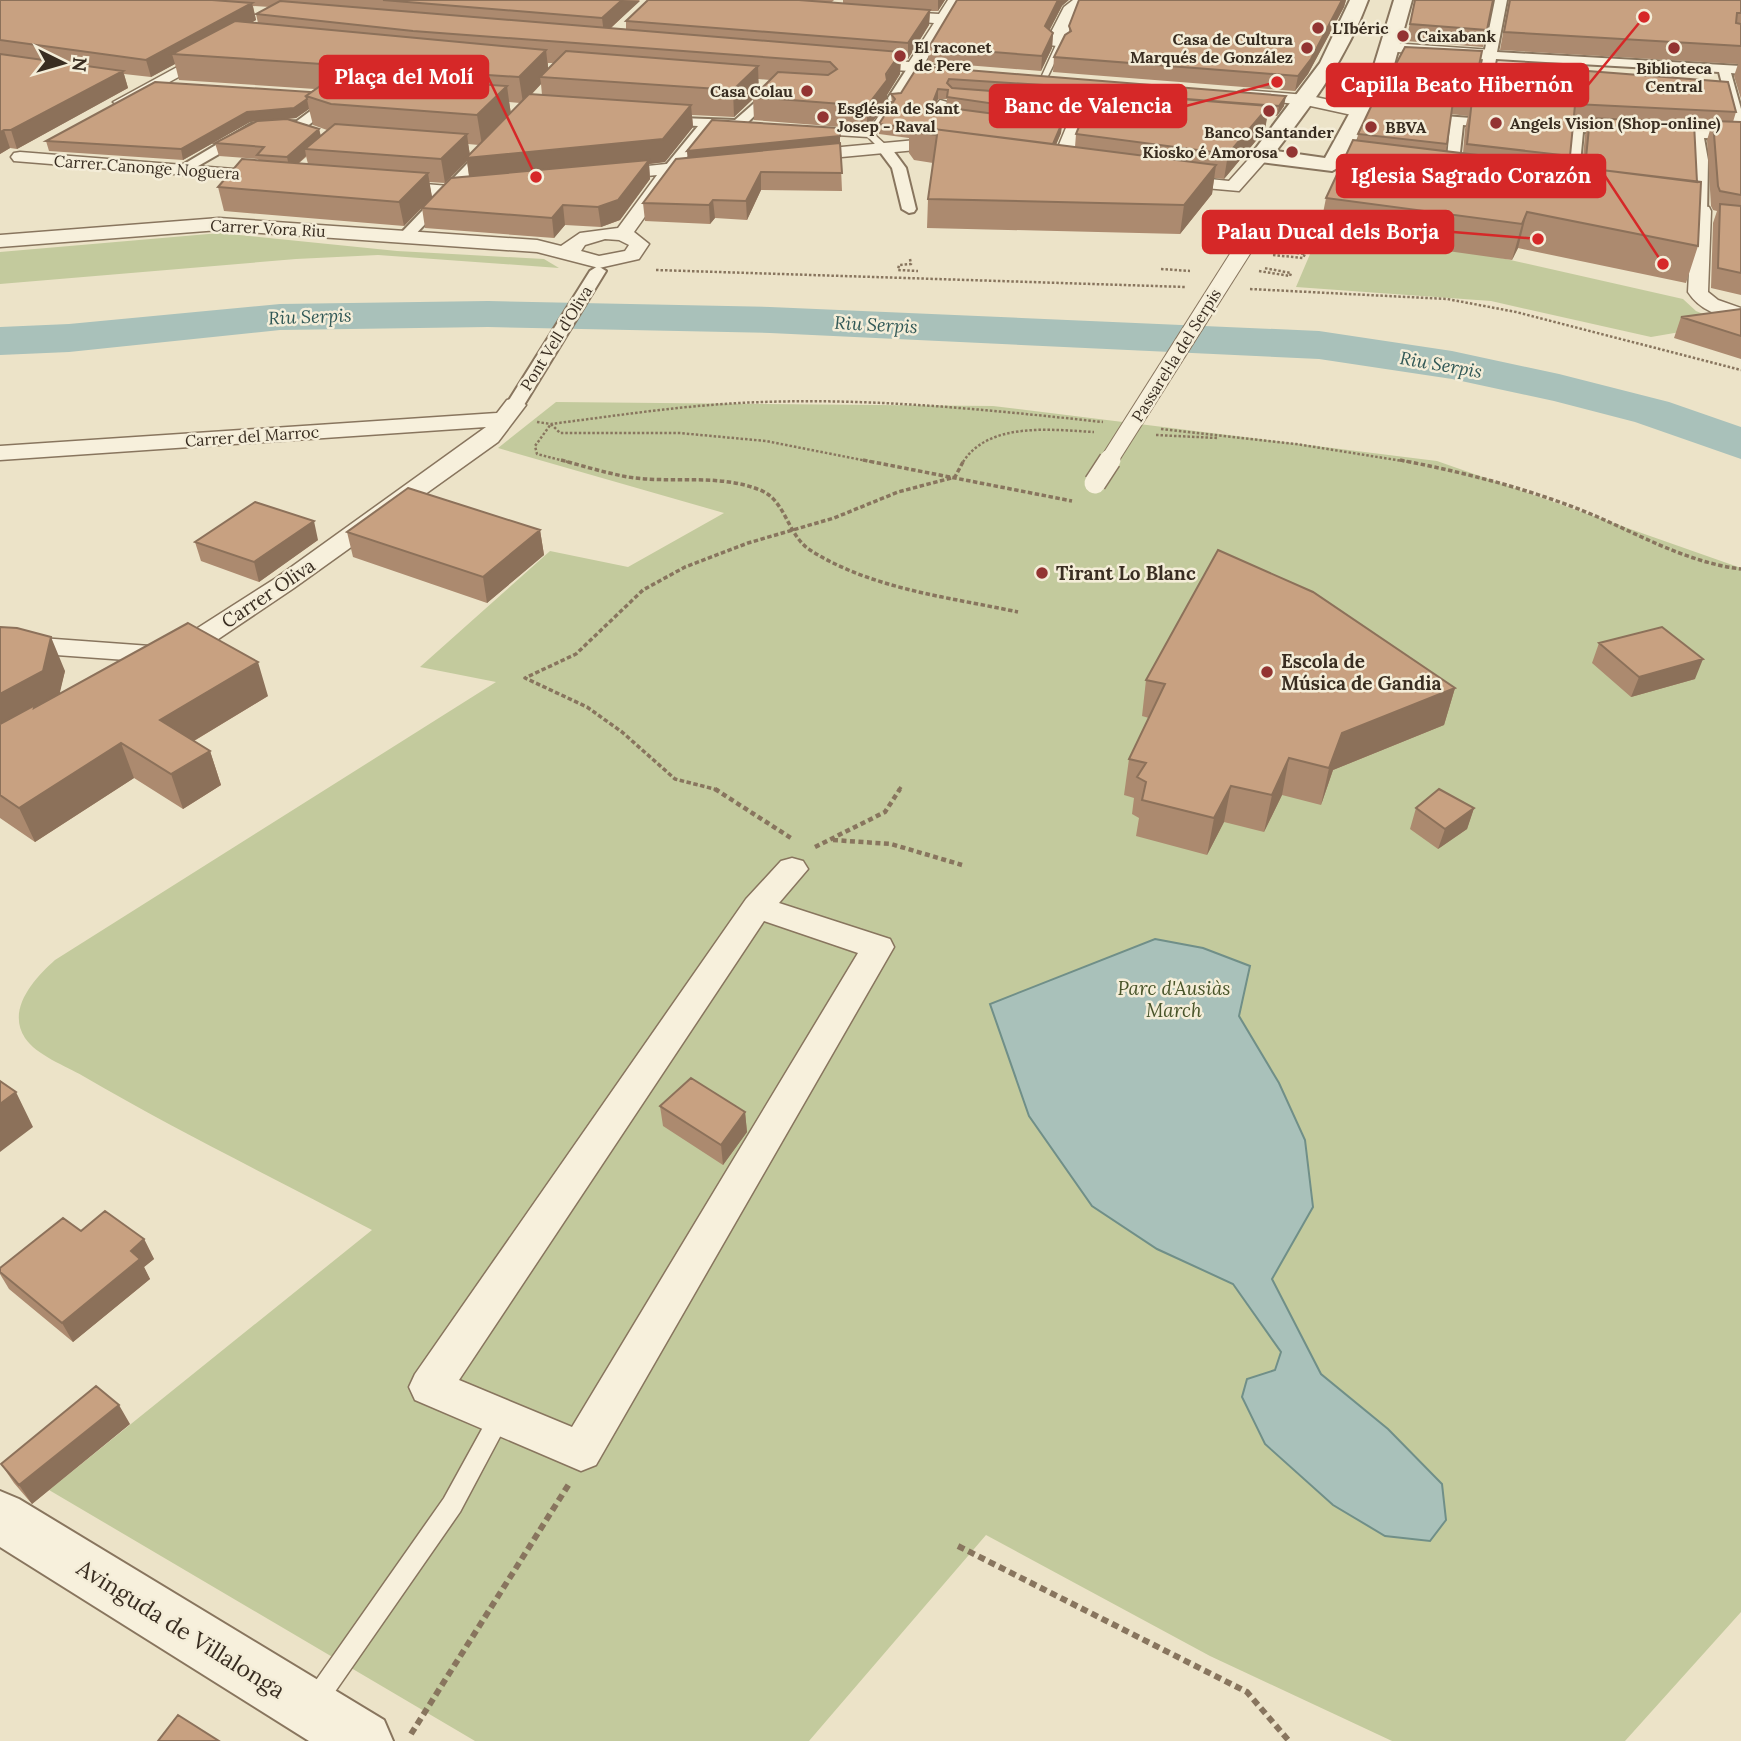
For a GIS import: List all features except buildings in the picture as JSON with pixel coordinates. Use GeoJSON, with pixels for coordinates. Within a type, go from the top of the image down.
{"type":"FeatureCollection","features":[{"type":"Feature","properties":{"kind":"street"},"geometry":{"type":"LineString","coordinates":[[892,103],[956,0]]}},
{"type":"Feature","properties":{"kind":"street"},"geometry":{"type":"LineString","coordinates":[[1052,0],[1079,3],[1054,42],[1060,44]]}},
{"type":"Feature","properties":{"kind":"street"},"geometry":{"type":"LineString","coordinates":[[1152,178],[1233,187],[1306,100],[1341,46],[1359,0]]}},
{"type":"Feature","properties":{"kind":"street"},"geometry":{"type":"LineString","coordinates":[[1332,165],[1367,113],[1391,48],[1403,0]]}},
{"type":"Feature","properties":{"kind":"street"},"geometry":{"type":"LineString","coordinates":[[1476,123],[1492,55],[1501,0]]}},
{"type":"Feature","properties":{"kind":"street"},"geometry":{"type":"LineString","coordinates":[[869,14],[944,19]]}},
{"type":"Feature","properties":{"kind":"street"},"geometry":{"type":"LineString","coordinates":[[102,113],[225,46]]}},
{"type":"Feature","properties":{"kind":"street"},"geometry":{"type":"LineString","coordinates":[[1391,48],[1741,70]]}},
{"type":"Feature","properties":{"kind":"street"},"geometry":{"type":"LineString","coordinates":[[835,61],[979,73]]}},
{"type":"Feature","properties":{"kind":"street"},"geometry":{"type":"LineString","coordinates":[[1402,116],[1457,122],[1741,134],[1725,92],[1724,69]]}},
{"type":"Feature","properties":{"kind":"street"},"geometry":{"type":"LineString","coordinates":[[1487,73],[1541,78]]}},
{"type":"Feature","properties":{"kind":"street"},"geometry":{"type":"LineString","coordinates":[[130,81],[153,85],[186,85]]}},
{"type":"Feature","properties":{"kind":"street"},"geometry":{"type":"LineString","coordinates":[[642,119],[743,124],[775,88]]}},
{"type":"Feature","properties":{"kind":"street"},"geometry":{"type":"LineString","coordinates":[[1223,93],[1306,100],[1367,113]]}},
{"type":"Feature","properties":{"kind":"street"},"geometry":{"type":"LineString","coordinates":[[295,127],[346,97],[311,94]]}},
{"type":"Feature","properties":{"kind":"street"},"geometry":{"type":"LineString","coordinates":[[1060,164],[1070,128],[1082,105]]}},
{"type":"Feature","properties":{"kind":"street"},"geometry":{"type":"LineString","coordinates":[[1260,122],[1287,124]]}},
{"type":"Feature","properties":{"kind":"street"},"geometry":{"type":"LineString","coordinates":[[1450,180],[1457,122]]}},
{"type":"Feature","properties":{"kind":"street"},"geometry":{"type":"LineString","coordinates":[[623,235],[707,123]]}},
{"type":"Feature","properties":{"kind":"street"},"geometry":{"type":"LineString","coordinates":[[181,170],[256,127],[295,127],[316,133]]}},
{"type":"Feature","properties":{"kind":"street"},"geometry":{"type":"LineString","coordinates":[[1570,195],[1577,128]]}},
{"type":"Feature","properties":{"kind":"street"},"geometry":{"type":"LineString","coordinates":[[1697,134],[1706,214],[1698,292],[1702,300],[1713,306],[1741,314]]}},
{"type":"Feature","properties":{"kind":"street"},"geometry":{"type":"LineString","coordinates":[[406,236],[498,139]]}},
{"type":"Feature","properties":{"kind":"street","name":"Carrer Canonge Noguera"},"geometry":{"type":"LineString","coordinates":[[43,145],[15,160],[293,179]]}},
{"type":"Feature","properties":{"kind":"street"},"geometry":{"type":"LineString","coordinates":[[779,158],[916,145],[969,151]]}},
{"type":"Feature","properties":{"kind":"street"},"geometry":{"type":"LineString","coordinates":[[884,148],[899,168],[909,209]]}},
{"type":"Feature","properties":{"kind":"street"},"geometry":{"type":"LineString","coordinates":[[465,151],[486,152]]}},
{"type":"Feature","properties":{"kind":"street"},"geometry":{"type":"LineString","coordinates":[[1261,156],[1358,168]]}},
{"type":"Feature","properties":{"kind":"street"},"geometry":{"type":"LineString","coordinates":[[593,176],[725,163]]}},
{"type":"Feature","properties":{"kind":"street"},"geometry":{"type":"LineString","coordinates":[[373,185],[449,191],[501,186]]}},
{"type":"Feature","properties":{"kind":"street"},"geometry":{"type":"LineString","coordinates":[[1636,203],[1706,214]]}},
{"type":"Feature","properties":{"kind":"street","name":"Carrer Vora Riu"},"geometry":{"type":"LineString","coordinates":[[0,241],[219,224],[537,246],[574,246]]}},
{"type":"Feature","properties":{"kind":"street","name":"Passarel·la del Serpis"},"geometry":{"type":"LineString","coordinates":[[1095,483],[1268,233]]}},
{"type":"Feature","properties":{"kind":"street"},"geometry":{"type":"LineString","coordinates":[[594,235],[623,235],[639,244],[636,252],[598,267],[581,260],[574,246],[594,235]]}},
{"type":"Feature","properties":{"kind":"street","name":"Pont Vell d’Oliva"},"geometry":{"type":"LineString","coordinates":[[510,412],[598,267]]}},
{"type":"Feature","properties":{"kind":"street","name":"Carrer del Marroc"},"geometry":{"type":"LineString","coordinates":[[0,453],[510,412]]}},
{"type":"Feature","properties":{"kind":"street","name":"Carrer Oliva"},"geometry":{"type":"LineString","coordinates":[[132,676],[192,644],[306,569],[490,437],[510,412]]}},
{"type":"Feature","properties":{"kind":"street"},"geometry":{"type":"LineString","coordinates":[[0,643],[168,655]]}},
{"type":"Feature","properties":{"kind":"street"},"geometry":{"type":"LineString","coordinates":[[757,906],[878,947],[582,1451],[430,1387],[757,906],[801,859]]}},
{"type":"Feature","properties":{"kind":"street","name":"Avinguda de Villalonga"},"geometry":{"type":"LineString","coordinates":[[0,1517],[363,1741]]}},
{"type":"Feature","properties":{"kind":"lane"},"geometry":{"type":"LineString","coordinates":[[1043,78],[1069,25]]}},
{"type":"Feature","properties":{"kind":"lane"},"geometry":{"type":"LineString","coordinates":[[943,102],[938,111],[965,114]]}},
{"type":"Feature","properties":{"kind":"lane"},"geometry":{"type":"LineString","coordinates":[[870,135],[892,103]]}},
{"type":"Feature","properties":{"kind":"lane"},"geometry":{"type":"LineString","coordinates":[[809,130],[870,135],[884,148]]}},
{"type":"Feature","properties":{"kind":"lane"},"geometry":{"type":"LineString","coordinates":[[309,1709],[452,1505],[500,1416]]}},
{"type":"Feature","properties":{"kind":"path"},"geometry":{"type":"LineString","coordinates":[[1268,233],[1307,236],[1268,233]]}},
{"type":"Feature","properties":{"kind":"path"},"geometry":{"type":"LineString","coordinates":[[1265,245],[1307,247],[1307,244],[1268,233]]}},
{"type":"Feature","properties":{"kind":"path"},"geometry":{"type":"LineString","coordinates":[[1271,255],[1303,258],[1305,254],[1274,250]]}},
{"type":"Feature","properties":{"kind":"path"},"geometry":{"type":"LineString","coordinates":[[911,259],[911,264],[899,265],[898,270],[918,271]]}},
{"type":"Feature","properties":{"kind":"path"},"geometry":{"type":"LineString","coordinates":[[1253,268],[1291,273],[1290,276],[1253,268]]}},
{"type":"Feature","properties":{"kind":"path"},"geometry":{"type":"LineString","coordinates":[[1161,269],[1190,271]]}},
{"type":"Feature","properties":{"kind":"path"},"geometry":{"type":"LineString","coordinates":[[1246,280],[1249,289]]}},
{"type":"Feature","properties":{"kind":"path"},"geometry":{"type":"LineString","coordinates":[[510,412],[551,424],[703,405],[816,401],[966,408],[1113,423]]}},
{"type":"Feature","properties":{"kind":"path"},"geometry":{"type":"LineString","coordinates":[[551,424],[560,433],[679,433],[766,441],[1083,503]]}},
{"type":"Feature","properties":{"kind":"path"},"geometry":{"type":"LineString","coordinates":[[551,424],[536,446],[537,454],[605,473],[748,486],[768,494],[782,512],[790,531],[804,546],[829,563],[916,589],[1018,612]]}},
{"type":"Feature","properties":{"kind":"path"},"geometry":{"type":"LineString","coordinates":[[1153,428],[1379,455],[1460,472],[1519,488],[1618,526],[1688,560],[1708,566],[1741,569]]}},
{"type":"Feature","properties":{"kind":"path"},"geometry":{"type":"LineString","coordinates":[[901,787],[885,813],[831,840],[801,859],[714,788],[675,779],[622,732],[587,707],[525,678],[576,654],[643,590],[685,567],[834,518],[898,492],[955,477]]}},
{"type":"Feature","properties":{"kind":"path"},"geometry":{"type":"LineString","coordinates":[[831,840],[891,844],[962,865]]}},
{"type":"Feature","properties":{"kind":"path"},"geometry":{"type":"LineString","coordinates":[[407,1741],[570,1481],[582,1451]]}},
{"type":"Feature","properties":{"kind":"path"},"geometry":{"type":"LineString","coordinates":[[958,1546],[1247,1692],[1289,1741]]}},
{"type":"Feature","properties":{"kind":"green space"},"geometry":{"type":"Polygon","coordinates":[[[220,233],[397,251],[544,259],[559,268],[378,255],[296,259],[0,284],[0,252],[220,233]]]}},
{"type":"Feature","properties":{"kind":"green space"},"geometry":{"type":"Polygon","coordinates":[[[1319,233],[1488,255],[1683,299],[1696,311],[1727,324],[1651,337],[1491,301],[1296,287],[1319,233]]]}},
{"type":"Feature","properties":{"kind":"green space","name":"Parc d'Ausiàs March"},"geometry":{"type":"Polygon","coordinates":[[[556,402],[993,406],[1437,461],[1741,568],[1741,1612],[1625,1741],[1392,1741],[1210,1656],[986,1535],[809,1741],[475,1741],[49,1490],[372,1230],[44,1055],[30,1044],[20,1027],[19,1016],[25,995],[55,960],[496,682],[420,667],[550,551],[628,567],[724,513],[498,448],[556,402]]]}},
{"type":"Feature","properties":{"kind":"water"},"geometry":{"type":"Polygon","coordinates":[[[1155,939],[1203,948],[1250,966],[1239,1016],[1279,1083],[1305,1140],[1313,1207],[1272,1279],[1321,1374],[1388,1429],[1442,1484],[1446,1520],[1430,1541],[1385,1536],[1333,1505],[1265,1444],[1242,1397],[1247,1379],[1275,1370],[1281,1352],[1233,1284],[1157,1249],[1092,1206],[1029,1116],[990,1004],[1155,939]]]}},
{"type":"Feature","properties":{"kind":"waterway","name":"Riu Serpis"},"geometry":{"type":"LineString","coordinates":[[0,341],[69,338],[280,317],[488,314],[770,320],[1319,345],[1452,365],[1559,388],[1652,412],[1741,444]]}},
{"type":"Feature","properties":{"kind":"place","name":"Capilla Beato Hibernón"},"geometry":{"type":"Point","coordinates":[1644,17]}},
{"type":"Feature","properties":{"kind":"place","name":"L'Ibéric"},"geometry":{"type":"Point","coordinates":[1318,28]}},
{"type":"Feature","properties":{"kind":"place","name":"Caixabank"},"geometry":{"type":"Point","coordinates":[1403,36]}},
{"type":"Feature","properties":{"kind":"place","name":"Casa de Cultura Marqués de González"},"geometry":{"type":"Point","coordinates":[1307,48]}},
{"type":"Feature","properties":{"kind":"place","name":"Biblioteca Central"},"geometry":{"type":"Point","coordinates":[1674,48]}},
{"type":"Feature","properties":{"kind":"place","name":"El raconet de Pere"},"geometry":{"type":"Point","coordinates":[900,56]}},
{"type":"Feature","properties":{"kind":"place","name":"Banc de Valencia"},"geometry":{"type":"Point","coordinates":[1277,82]}},
{"type":"Feature","properties":{"kind":"place","name":"Casa Colau"},"geometry":{"type":"Point","coordinates":[807,91]}},
{"type":"Feature","properties":{"kind":"place","name":"Banco Santander"},"geometry":{"type":"Point","coordinates":[1269,111]}},
{"type":"Feature","properties":{"kind":"place","name":"Església de Sant Josep - Raval"},"geometry":{"type":"Point","coordinates":[823,117]}},
{"type":"Feature","properties":{"kind":"place","name":"Angels Vision (Shop-online)"},"geometry":{"type":"Point","coordinates":[1496,123]}},
{"type":"Feature","properties":{"kind":"place","name":"BBVA"},"geometry":{"type":"Point","coordinates":[1371,127]}},
{"type":"Feature","properties":{"kind":"place","name":"Kiosko é Amorosa"},"geometry":{"type":"Point","coordinates":[1292,152]}},
{"type":"Feature","properties":{"kind":"place","name":"Plaça del Molí"},"geometry":{"type":"Point","coordinates":[536,177]}},
{"type":"Feature","properties":{"kind":"place","name":"Palau Ducal dels Borja"},"geometry":{"type":"Point","coordinates":[1538,239]}},
{"type":"Feature","properties":{"kind":"place","name":"Iglesia Sagrado Corazón"},"geometry":{"type":"Point","coordinates":[1663,264]}},
{"type":"Feature","properties":{"kind":"place","name":"Tirant Lo Blanc"},"geometry":{"type":"Point","coordinates":[1042,573]}},
{"type":"Feature","properties":{"kind":"place","name":"Escola de Música de Gandia"},"geometry":{"type":"Point","coordinates":[1267,672]}}]}
